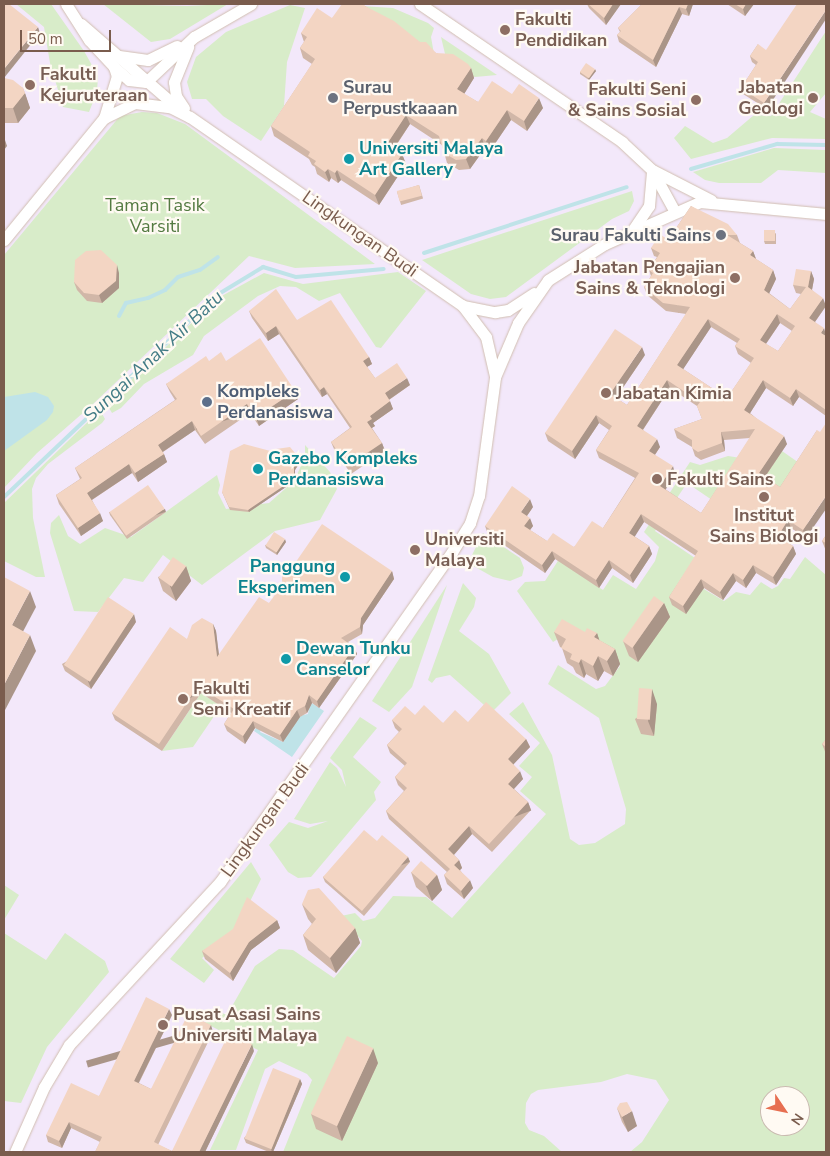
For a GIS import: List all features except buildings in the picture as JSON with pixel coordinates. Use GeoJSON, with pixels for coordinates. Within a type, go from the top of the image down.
{"type":"FeatureCollection","features":[{"type":"Feature","properties":{"kind":"street"},"geometry":{"type":"LineString","coordinates":[[66,4],[81,24],[89,40],[129,80],[146,82],[194,37]]}},
{"type":"Feature","properties":{"kind":"street"},"geometry":{"type":"LineString","coordinates":[[116,54],[148,60],[194,37],[251,4]]}},
{"type":"Feature","properties":{"kind":"street"},"geometry":{"type":"LineString","coordinates":[[420,4],[595,122],[652,170],[685,189],[717,202]]}},
{"type":"Feature","properties":{"kind":"street","name":"Lingkungan Budi"},"geometry":{"type":"LineString","coordinates":[[81,24],[146,82],[190,117],[462,306],[486,337],[495,377]]}},
{"type":"Feature","properties":{"kind":"street"},"geometry":{"type":"LineString","coordinates":[[190,117],[176,96],[174,82],[181,58],[194,37]]}},
{"type":"Feature","properties":{"kind":"street"},"geometry":{"type":"LineString","coordinates":[[104,118],[116,84],[114,67]]}},
{"type":"Feature","properties":{"kind":"street","name":"Lingkungan Budi"},"geometry":{"type":"LineString","coordinates":[[4,240],[104,118],[134,103],[158,104],[190,117]]}},
{"type":"Feature","properties":{"kind":"street"},"geometry":{"type":"LineString","coordinates":[[652,170],[675,212]]}},
{"type":"Feature","properties":{"kind":"street"},"geometry":{"type":"LineString","coordinates":[[633,230],[649,206],[652,170]]}},
{"type":"Feature","properties":{"kind":"street"},"geometry":{"type":"LineString","coordinates":[[633,230],[700,202],[717,202],[826,214]]}},
{"type":"Feature","properties":{"kind":"street","name":"Lingkungan Budi"},"geometry":{"type":"LineString","coordinates":[[15,1152],[44,1087],[69,1045],[220,882],[445,563],[473,515],[484,466],[495,377],[518,323],[548,280],[605,244],[633,230]]}},
{"type":"Feature","properties":{"kind":"street"},"geometry":{"type":"LineString","coordinates":[[462,306],[495,312],[508,310],[548,280]]}},
{"type":"Feature","properties":{"kind":"shaded area","name":"Universiti Malaya"},"geometry":{"type":"Polygon","coordinates":[[[4,4],[826,4],[826,1152],[4,1152],[4,4]]]}},
{"type":"Feature","properties":{"kind":"green space"},"geometry":{"type":"Polygon","coordinates":[[[16,4],[51,4],[84,51],[98,76],[97,92],[89,112],[63,107],[50,63],[44,27],[16,4]]]}},
{"type":"Feature","properties":{"kind":"green space"},"geometry":{"type":"Polygon","coordinates":[[[103,4],[187,6],[228,4],[170,39],[151,42],[103,4]]]}},
{"type":"Feature","properties":{"kind":"green space"},"geometry":{"type":"Polygon","coordinates":[[[290,5],[305,8],[287,62],[284,106],[261,141],[223,116],[206,99],[192,99],[187,82],[196,57],[226,32],[290,5]]]}},
{"type":"Feature","properties":{"kind":"green space"},"geometry":{"type":"Polygon","coordinates":[[[361,6],[393,8],[428,23],[434,28],[431,37],[434,54],[361,6]]]}},
{"type":"Feature","properties":{"kind":"green space"},"geometry":{"type":"Polygon","coordinates":[[[826,31],[826,93],[810,112],[826,119],[826,139],[772,138],[691,159],[674,138],[685,126],[713,143],[727,138],[754,115],[771,116],[826,31]]]}},
{"type":"Feature","properties":{"kind":"green space"},"geometry":{"type":"Polygon","coordinates":[[[441,37],[497,75],[475,77],[464,74],[446,58],[441,37]]]}},
{"type":"Feature","properties":{"kind":"green space","name":"Taman Tasik Varsiti"},"geometry":{"type":"Polygon","coordinates":[[[142,112],[157,113],[185,124],[375,264],[295,268],[249,256],[92,405],[37,453],[4,488],[4,255],[120,116],[142,112]]]}},
{"type":"Feature","properties":{"kind":"green space"},"geometry":{"type":"Polygon","coordinates":[[[774,148],[826,150],[826,173],[778,170],[761,183],[719,183],[705,180],[693,172],[774,148]]]}},
{"type":"Feature","properties":{"kind":"green space"},"geometry":{"type":"Polygon","coordinates":[[[632,191],[634,201],[629,211],[612,219],[506,297],[490,299],[471,294],[422,260],[632,191]]]}},
{"type":"Feature","properties":{"kind":"green space"},"geometry":{"type":"Polygon","coordinates":[[[398,272],[426,291],[381,348],[376,347],[340,293],[319,301],[296,287],[280,286],[258,296],[204,336],[193,355],[144,384],[121,408],[112,413],[106,403],[218,298],[264,273],[303,284],[398,272]]]}},
{"type":"Feature","properties":{"kind":"green space"},"geometry":{"type":"Polygon","coordinates":[[[100,410],[105,419],[102,423],[48,464],[36,478],[32,489],[33,518],[45,577],[36,577],[4,561],[4,503],[100,410]]]}},
{"type":"Feature","properties":{"kind":"green space"},"geometry":{"type":"Polygon","coordinates":[[[305,445],[330,472],[337,489],[320,520],[275,531],[202,585],[163,555],[143,582],[124,578],[98,612],[74,611],[50,533],[51,523],[59,515],[68,536],[80,544],[105,528],[131,537],[217,475],[220,485],[218,493],[226,509],[269,503],[294,481],[305,457],[305,445]]]}},
{"type":"Feature","properties":{"kind":"green space"},"geometry":{"type":"Polygon","coordinates":[[[782,451],[802,465],[781,494],[761,480],[782,451]]]}},
{"type":"Feature","properties":{"kind":"green space"},"geometry":{"type":"Polygon","coordinates":[[[728,456],[741,458],[712,500],[687,483],[655,531],[695,558],[687,579],[724,601],[736,592],[750,595],[761,582],[772,589],[778,586],[784,578],[790,579],[805,557],[826,575],[826,1152],[630,1152],[642,1142],[669,1100],[656,1080],[627,1074],[601,1082],[538,1090],[531,1094],[526,1103],[525,1123],[529,1130],[544,1136],[562,1152],[283,1152],[312,1080],[307,1074],[279,1061],[265,1069],[236,1150],[210,1150],[258,1050],[205,1023],[212,1009],[227,1015],[255,966],[279,949],[293,950],[334,978],[361,946],[362,941],[341,916],[355,913],[363,921],[375,918],[393,896],[426,897],[452,918],[546,814],[520,791],[532,777],[519,766],[540,743],[509,714],[523,702],[552,755],[570,839],[579,845],[595,843],[625,824],[626,809],[599,718],[548,684],[558,665],[596,689],[605,686],[620,666],[615,662],[617,655],[587,636],[568,633],[553,642],[517,591],[525,582],[545,581],[563,553],[570,568],[603,590],[613,575],[636,589],[655,561],[659,547],[644,532],[690,462],[700,465],[728,456]]]}},
{"type":"Feature","properties":{"kind":"green space"},"geometry":{"type":"Polygon","coordinates":[[[483,533],[520,558],[524,568],[522,576],[510,581],[493,577],[468,563],[483,533]]]}},
{"type":"Feature","properties":{"kind":"green space"},"geometry":{"type":"Polygon","coordinates":[[[463,583],[476,598],[474,607],[459,631],[489,654],[511,693],[492,712],[450,675],[436,678],[432,683],[428,680],[463,583]]]}},
{"type":"Feature","properties":{"kind":"green space"},"geometry":{"type":"Polygon","coordinates":[[[447,585],[412,687],[389,712],[372,701],[447,585]]]}},
{"type":"Feature","properties":{"kind":"green space"},"geometry":{"type":"Polygon","coordinates":[[[201,693],[221,706],[193,747],[162,751],[201,693]]]}},
{"type":"Feature","properties":{"kind":"green space"},"geometry":{"type":"Polygon","coordinates":[[[360,717],[377,728],[353,757],[381,782],[374,792],[376,800],[311,877],[298,878],[288,872],[269,845],[289,822],[308,828],[328,821],[310,824],[294,819],[330,762],[337,768],[346,787],[342,770],[330,758],[360,717]]]}},
{"type":"Feature","properties":{"kind":"green space"},"geometry":{"type":"Polygon","coordinates":[[[251,862],[261,879],[233,936],[202,958],[214,970],[204,983],[170,959],[251,862]]]}},
{"type":"Feature","properties":{"kind":"green space"},"geometry":{"type":"Polygon","coordinates":[[[4,885],[19,895],[4,920],[4,885]]]}},
{"type":"Feature","properties":{"kind":"green space"},"geometry":{"type":"Polygon","coordinates":[[[4,933],[46,960],[65,933],[105,961],[109,972],[47,1047],[21,1103],[4,1101],[4,933]]]}},
{"type":"Feature","properties":{"kind":"water"},"geometry":{"type":"Polygon","coordinates":[[[35,392],[48,397],[54,406],[53,412],[47,420],[4,451],[4,397],[35,392]]]}},
{"type":"Feature","properties":{"kind":"water"},"geometry":{"type":"Polygon","coordinates":[[[310,702],[324,711],[292,757],[254,731],[258,725],[262,728],[260,732],[283,742],[299,716],[308,714],[310,702]]]}},
{"type":"Feature","properties":{"kind":"waterway","name":"Sungai Anak Air Batu"},"geometry":{"type":"LineString","coordinates":[[691,169],[777,144],[826,145]]}},
{"type":"Feature","properties":{"kind":"waterway","name":"Sungai Anak Air Batu"},"geometry":{"type":"LineString","coordinates":[[424,253],[627,187]]}},
{"type":"Feature","properties":{"kind":"waterway"},"geometry":{"type":"LineString","coordinates":[[119,316],[126,303],[148,298],[165,290],[178,277],[200,270],[218,257]]}},
{"type":"Feature","properties":{"kind":"waterway","name":"Sungai Anak Air Batu"},"geometry":{"type":"LineString","coordinates":[[4,497],[217,295],[263,267],[296,277],[384,269]]}},
{"type":"Feature","properties":{"kind":"place","name":"Fakulti Pendidikan"},"geometry":{"type":"Point","coordinates":[505,30]}},
{"type":"Feature","properties":{"kind":"place","name":"Fakulti Kejuruteraan"},"geometry":{"type":"Point","coordinates":[30,85]}},
{"type":"Feature","properties":{"kind":"place","name":"Surau Perpustkaaan"},"geometry":{"type":"Point","coordinates":[333,98]}},
{"type":"Feature","properties":{"kind":"place","name":"Jabatan Geologi"},"geometry":{"type":"Point","coordinates":[813,98]}},
{"type":"Feature","properties":{"kind":"place","name":"Fakulti Seni & Sains Sosial"},"geometry":{"type":"Point","coordinates":[696,100]}},
{"type":"Feature","properties":{"kind":"place","name":"Universiti Malaya Art Gallery"},"geometry":{"type":"Point","coordinates":[349,159]}},
{"type":"Feature","properties":{"kind":"place","name":"Surau Fakulti Sains"},"geometry":{"type":"Point","coordinates":[721,235]}},
{"type":"Feature","properties":{"kind":"place","name":"Jabatan Pengajian Sains & Teknologi"},"geometry":{"type":"Point","coordinates":[735,278]}},
{"type":"Feature","properties":{"kind":"place","name":"Jabatan Kimia"},"geometry":{"type":"Point","coordinates":[606,393]}},
{"type":"Feature","properties":{"kind":"place","name":"Kompleks Perdanasiswa"},"geometry":{"type":"Point","coordinates":[207,402]}},
{"type":"Feature","properties":{"kind":"place","name":"Gazebo Kompleks Perdanasiswa"},"geometry":{"type":"Point","coordinates":[258,469]}},
{"type":"Feature","properties":{"kind":"place","name":"Fakulti Sains"},"geometry":{"type":"Point","coordinates":[657,479]}},
{"type":"Feature","properties":{"kind":"place","name":"Institut Sains Biologi"},"geometry":{"type":"Point","coordinates":[764,497]}},
{"type":"Feature","properties":{"kind":"place","name":"Universiti Malaya"},"geometry":{"type":"Point","coordinates":[415,550]}},
{"type":"Feature","properties":{"kind":"place","name":"Panggung Eksperimen"},"geometry":{"type":"Point","coordinates":[345,577]}},
{"type":"Feature","properties":{"kind":"place","name":"Dewan Tunku Canselor"},"geometry":{"type":"Point","coordinates":[286,659]}},
{"type":"Feature","properties":{"kind":"place","name":"Fakulti Seni Kreatif"},"geometry":{"type":"Point","coordinates":[183,699]}},
{"type":"Feature","properties":{"kind":"place","name":"Pusat Asasi Sains Universiti Malaya"},"geometry":{"type":"Point","coordinates":[163,1025]}}]}
